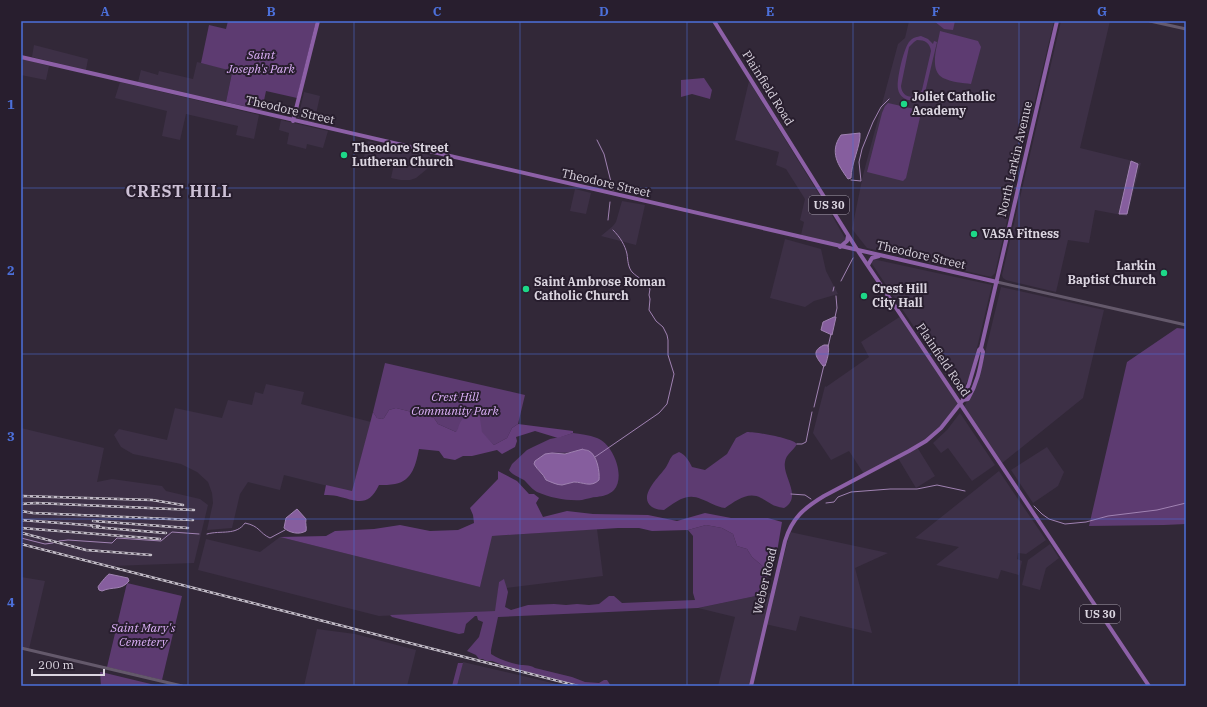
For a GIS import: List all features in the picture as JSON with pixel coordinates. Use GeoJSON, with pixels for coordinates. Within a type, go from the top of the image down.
{"type":"FeatureCollection","features":[{"type":"Feature","properties":{"kind":"main road"},"geometry":{"type":"LineString","coordinates":[[293,121],[318,21]]}},
{"type":"Feature","properties":{"kind":"main road","name":"Plainfield Road"},"geometry":{"type":"LineString","coordinates":[[714,21],[858,251],[1149,686]]}},
{"type":"Feature","properties":{"kind":"main road","name":"North Larkin Avenue"},"geometry":{"type":"LineString","coordinates":[[824,496],[910,451],[926,441],[944,425],[964,400],[968,399],[975,386],[984,352],[981,348],[1057,21]]}},
{"type":"Feature","properties":{"kind":"main road","name":"Theodore Street"},"geometry":{"type":"LineString","coordinates":[[21,57],[293,121],[997,282]]}},
{"type":"Feature","properties":{"kind":"main road"},"geometry":{"type":"LineString","coordinates":[[840,247],[847,241],[848,235]]}},
{"type":"Feature","properties":{"kind":"main road"},"geometry":{"type":"LineString","coordinates":[[868,265],[872,258],[880,256]]}},
{"type":"Feature","properties":{"kind":"main road","name":"Weber Road"},"geometry":{"type":"LineString","coordinates":[[751,686],[788,532],[792,523],[801,512],[824,496]]}},
{"type":"Feature","properties":{"kind":"street"},"geometry":{"type":"LineString","coordinates":[[1150,21],[1186,29]]}},
{"type":"Feature","properties":{"kind":"street","name":"Theodore Street"},"geometry":{"type":"LineString","coordinates":[[997,282],[1186,325]]}},
{"type":"Feature","properties":{"kind":"street"},"geometry":{"type":"LineString","coordinates":[[21,648],[182,686]]}},
{"type":"Feature","properties":{"kind":"shaded area"},"geometry":{"type":"Polygon","coordinates":[[[909,21],[1054,21],[1016,178],[995,273],[991,277],[867,248],[852,229],[863,175],[898,44],[905,38],[909,21]]]}},
{"type":"Feature","properties":{"kind":"shaded area"},"geometry":{"type":"Polygon","coordinates":[[[1061,21],[1110,21],[1080,148],[1141,163],[1127,216],[1095,210],[1089,243],[1068,240],[1056,292],[1006,280],[1002,275],[1061,21]]]}},
{"type":"Feature","properties":{"kind":"shaded area"},"geometry":{"type":"Polygon","coordinates":[[[34,45],[88,59],[86,70],[32,57],[34,45]]]}},
{"type":"Feature","properties":{"kind":"shaded area"},"geometry":{"type":"Polygon","coordinates":[[[23,59],[49,66],[46,80],[21,75],[23,59]]]}},
{"type":"Feature","properties":{"kind":"shaded area"},"geometry":{"type":"Polygon","coordinates":[[[197,62],[232,70],[226,102],[138,82],[141,70],[158,75],[159,71],[193,79],[197,62]]]}},
{"type":"Feature","properties":{"kind":"shaded area"},"geometry":{"type":"Polygon","coordinates":[[[749,81],[830,212],[846,240],[845,245],[801,235],[804,222],[800,220],[805,199],[786,169],[776,165],[779,152],[735,140],[749,81]]]}},
{"type":"Feature","properties":{"kind":"shaded area"},"geometry":{"type":"Polygon","coordinates":[[[120,82],[259,115],[254,139],[236,135],[238,126],[186,114],[180,140],[162,136],[167,111],[115,98],[120,82]]]}},
{"type":"Feature","properties":{"kind":"shaded area"},"geometry":{"type":"Polygon","coordinates":[[[304,92],[320,96],[314,123],[298,118],[304,92]]]}},
{"type":"Feature","properties":{"kind":"shaded area"},"geometry":{"type":"Polygon","coordinates":[[[281,120],[328,131],[323,148],[307,144],[306,149],[287,144],[289,133],[279,130],[281,120]]]}},
{"type":"Feature","properties":{"kind":"shaded area"},"geometry":{"type":"Polygon","coordinates":[[[860,133],[851,178],[848,179],[836,158],[835,153],[837,141],[841,135],[860,133]]]}},
{"type":"Feature","properties":{"kind":"shaded area"},"geometry":{"type":"Polygon","coordinates":[[[368,141],[429,155],[431,157],[431,162],[427,169],[416,178],[401,180],[391,178],[394,164],[364,157],[368,141]]]}},
{"type":"Feature","properties":{"kind":"shaded area"},"geometry":{"type":"Polygon","coordinates":[[[1131,161],[1138,164],[1127,214],[1119,214],[1131,161]]]}},
{"type":"Feature","properties":{"kind":"shaded area"},"geometry":{"type":"Polygon","coordinates":[[[575,189],[591,193],[586,214],[570,211],[575,189]]]}},
{"type":"Feature","properties":{"kind":"shaded area"},"geometry":{"type":"Polygon","coordinates":[[[622,201],[645,205],[636,245],[601,236],[616,222],[622,201]]]}},
{"type":"Feature","properties":{"kind":"shaded area"},"geometry":{"type":"Polygon","coordinates":[[[785,239],[821,249],[826,271],[838,294],[814,301],[805,307],[770,298],[785,239]]]}},
{"type":"Feature","properties":{"kind":"shaded area"},"geometry":{"type":"Polygon","coordinates":[[[868,258],[992,285],[970,377],[959,394],[868,258]]]}},
{"type":"Feature","properties":{"kind":"shaded area"},"geometry":{"type":"Polygon","coordinates":[[[1001,287],[1104,310],[1083,398],[1001,464],[964,407],[979,378],[1001,287]]]}},
{"type":"Feature","properties":{"kind":"shaded area"},"geometry":{"type":"Polygon","coordinates":[[[901,316],[959,404],[949,418],[933,434],[915,447],[864,474],[849,451],[831,460],[813,433],[825,386],[826,387],[869,357],[861,342],[901,316]]]}},
{"type":"Feature","properties":{"kind":"shaded area"},"geometry":{"type":"Polygon","coordinates":[[[836,317],[832,335],[821,330],[823,322],[836,317]]]}},
{"type":"Feature","properties":{"kind":"shaded area"},"geometry":{"type":"Polygon","coordinates":[[[824,345],[828,345],[829,350],[825,366],[823,366],[818,360],[816,352],[824,345]]]}},
{"type":"Feature","properties":{"kind":"shaded area"},"geometry":{"type":"Polygon","coordinates":[[[266,384],[304,392],[301,404],[371,422],[352,492],[284,475],[280,490],[248,482],[240,494],[232,528],[207,530],[213,503],[212,493],[208,482],[197,472],[181,464],[133,454],[121,447],[114,435],[119,429],[167,440],[175,408],[222,418],[228,400],[252,405],[255,392],[263,394],[266,384]]]}},
{"type":"Feature","properties":{"kind":"shaded area"},"geometry":{"type":"Polygon","coordinates":[[[396,408],[434,418],[438,424],[456,432],[462,419],[475,410],[479,412],[482,432],[494,445],[507,438],[512,428],[518,424],[573,431],[573,433],[558,438],[535,431],[516,437],[517,441],[515,447],[502,454],[497,450],[472,456],[463,456],[455,460],[444,458],[439,451],[419,449],[413,471],[406,479],[395,484],[379,485],[371,497],[366,500],[356,501],[324,495],[326,485],[352,491],[373,412],[377,418],[382,419],[389,410],[396,408]]]}},
{"type":"Feature","properties":{"kind":"shaded area"},"geometry":{"type":"Polygon","coordinates":[[[960,413],[995,465],[972,481],[948,448],[941,453],[933,443],[947,430],[960,413]]]}},
{"type":"Feature","properties":{"kind":"shaded area"},"geometry":{"type":"Polygon","coordinates":[[[21,428],[104,448],[97,482],[112,479],[162,486],[166,491],[200,499],[208,505],[194,563],[112,566],[21,542],[21,428]]]}},
{"type":"Feature","properties":{"kind":"shaded area"},"geometry":{"type":"Polygon","coordinates":[[[917,447],[935,476],[916,488],[898,458],[917,447]]]}},
{"type":"Feature","properties":{"kind":"shaded area"},"geometry":{"type":"Polygon","coordinates":[[[1047,447],[1064,472],[1058,486],[1033,503],[1011,470],[1047,447]]]}},
{"type":"Feature","properties":{"kind":"shaded area"},"geometry":{"type":"Polygon","coordinates":[[[583,449],[592,453],[597,464],[599,480],[593,484],[574,482],[562,485],[556,484],[546,480],[534,464],[535,461],[545,454],[565,454],[583,449]]]}},
{"type":"Feature","properties":{"kind":"shaded area"},"geometry":{"type":"Polygon","coordinates":[[[498,471],[517,481],[529,494],[534,494],[539,498],[536,503],[543,517],[567,511],[593,514],[648,515],[677,521],[705,513],[731,518],[768,518],[782,522],[777,552],[770,555],[766,569],[752,557],[747,549],[737,546],[733,534],[722,528],[706,525],[688,530],[652,531],[639,528],[618,528],[492,536],[480,587],[280,537],[326,536],[335,531],[374,529],[400,525],[430,531],[458,530],[474,523],[470,508],[498,479],[498,471]]]}},
{"type":"Feature","properties":{"kind":"shaded area"},"geometry":{"type":"Polygon","coordinates":[[[999,471],[1046,540],[1026,554],[1018,553],[1017,559],[1022,561],[1019,575],[1001,570],[998,579],[936,565],[959,547],[915,538],[999,471]]]}},
{"type":"Feature","properties":{"kind":"shaded area"},"geometry":{"type":"Polygon","coordinates":[[[297,509],[306,519],[306,531],[300,533],[292,532],[284,528],[286,518],[297,509]]]}},
{"type":"Feature","properties":{"kind":"shaded area"},"geometry":{"type":"Polygon","coordinates":[[[597,529],[603,576],[506,588],[504,580],[499,582],[496,611],[379,616],[198,570],[206,539],[260,552],[280,537],[480,587],[491,536],[597,529]]]}},
{"type":"Feature","properties":{"kind":"shaded area"},"geometry":{"type":"Polygon","coordinates":[[[790,532],[888,553],[855,568],[872,633],[800,616],[796,631],[765,624],[750,686],[718,686],[735,617],[698,608],[775,592],[790,532]]]}},
{"type":"Feature","properties":{"kind":"shaded area"},"geometry":{"type":"Polygon","coordinates":[[[1050,544],[1059,558],[1046,568],[1040,590],[1022,585],[1028,560],[1050,544]]]}},
{"type":"Feature","properties":{"kind":"shaded area"},"geometry":{"type":"Polygon","coordinates":[[[109,574],[128,578],[129,581],[120,587],[102,591],[99,590],[98,586],[109,574]]]}},
{"type":"Feature","properties":{"kind":"shaded area"},"geometry":{"type":"Polygon","coordinates":[[[21,577],[45,581],[29,649],[21,647],[21,577]]]}},
{"type":"Feature","properties":{"kind":"shaded area"},"geometry":{"type":"Polygon","coordinates":[[[317,629],[355,634],[416,650],[407,686],[304,686],[317,629]]]}},
{"type":"Feature","properties":{"kind":"shaded area"},"geometry":{"type":"Polygon","coordinates":[[[463,662],[565,686],[457,686],[463,662]]]}},
{"type":"Feature","properties":{"kind":"green space","name":"Saint Joseph's Park"},"geometry":{"type":"Polygon","coordinates":[[[228,21],[316,21],[297,98],[266,91],[262,110],[226,102],[232,71],[201,63],[209,25],[226,29],[228,21]]]}},
{"type":"Feature","properties":{"kind":"green space"},"geometry":{"type":"Polygon","coordinates":[[[934,21],[955,21],[953,30],[944,29],[934,21]]]}},
{"type":"Feature","properties":{"kind":"green space"},"geometry":{"type":"Polygon","coordinates":[[[940,31],[978,41],[981,47],[971,84],[943,78],[938,74],[935,56],[940,31]]]}},
{"type":"Feature","properties":{"kind":"green space"},"geometry":{"type":"Polygon","coordinates":[[[921,36],[928,39],[933,44],[934,41],[937,42],[923,101],[920,100],[920,98],[917,100],[907,100],[901,96],[898,89],[901,64],[905,49],[910,41],[915,37],[921,36]],[[917,40],[909,47],[901,86],[904,94],[910,97],[913,97],[922,90],[931,51],[925,41],[917,40]]]}},
{"type":"Feature","properties":{"kind":"green space"},"geometry":{"type":"Polygon","coordinates":[[[704,78],[712,90],[710,99],[692,94],[681,97],[681,80],[704,78]]]}},
{"type":"Feature","properties":{"kind":"green space"},"geometry":{"type":"Polygon","coordinates":[[[888,103],[919,110],[921,113],[906,178],[903,181],[867,172],[882,113],[888,103]]]}},
{"type":"Feature","properties":{"kind":"green space"},"geometry":{"type":"Polygon","coordinates":[[[1177,328],[1186,329],[1186,524],[1089,526],[1127,362],[1177,328]]]}},
{"type":"Feature","properties":{"kind":"green space","name":"Crest Hill Community Park"},"geometry":{"type":"Polygon","coordinates":[[[385,363],[525,395],[518,424],[512,428],[507,438],[494,445],[479,430],[456,432],[438,424],[434,418],[396,408],[389,410],[384,418],[377,418],[373,412],[385,363]]]}},
{"type":"Feature","properties":{"kind":"green space"},"geometry":{"type":"Polygon","coordinates":[[[747,432],[766,434],[797,444],[785,462],[786,474],[792,492],[792,498],[784,508],[756,496],[747,496],[733,502],[725,508],[696,497],[686,497],[681,499],[664,510],[654,508],[648,503],[647,498],[650,488],[665,469],[673,455],[679,452],[685,456],[692,467],[705,470],[727,454],[736,438],[747,432]]]}},
{"type":"Feature","properties":{"kind":"green space"},"geometry":{"type":"Polygon","coordinates":[[[573,433],[594,437],[603,441],[613,453],[618,469],[619,477],[614,490],[606,495],[582,500],[559,499],[537,492],[524,480],[510,472],[509,470],[512,464],[527,450],[550,439],[573,433]],[[575,451],[566,453],[551,453],[535,461],[538,470],[543,473],[546,480],[561,485],[575,482],[587,484],[599,479],[595,457],[575,451]]]}},
{"type":"Feature","properties":{"kind":"green space"},"geometry":{"type":"Polygon","coordinates":[[[706,525],[722,528],[733,534],[737,546],[747,549],[752,557],[766,569],[767,576],[763,585],[767,590],[765,594],[698,608],[498,617],[491,654],[500,659],[518,665],[530,666],[585,682],[599,683],[607,680],[611,686],[582,686],[511,668],[492,661],[479,659],[476,655],[467,651],[479,637],[483,622],[478,620],[477,616],[466,624],[464,633],[459,634],[392,617],[390,615],[495,611],[499,582],[504,579],[508,592],[505,607],[511,610],[528,605],[599,604],[609,596],[614,596],[622,603],[695,600],[693,593],[693,536],[688,530],[706,525]]]}},
{"type":"Feature","properties":{"kind":"green space","name":"Saint Mary's Cemetery"},"geometry":{"type":"Polygon","coordinates":[[[127,583],[182,596],[162,680],[107,667],[127,583]]]}},
{"type":"Feature","properties":{"kind":"green space"},"geometry":{"type":"Polygon","coordinates":[[[458,663],[463,663],[457,686],[452,686],[458,663]]]}},
{"type":"Feature","properties":{"kind":"green space"},"geometry":{"type":"Polygon","coordinates":[[[101,672],[155,685],[101,686],[101,672]]]}},
{"type":"Feature","properties":{"kind":"waterway"},"geometry":{"type":"LineString","coordinates":[[851,180],[861,181],[859,162],[862,149],[881,107],[889,99]]}},
{"type":"Feature","properties":{"kind":"waterway"},"geometry":{"type":"LineString","coordinates":[[597,140],[604,154],[613,190]]}},
{"type":"Feature","properties":{"kind":"waterway"},"geometry":{"type":"LineString","coordinates":[[608,220],[610,202]]}},
{"type":"Feature","properties":{"kind":"waterway"},"geometry":{"type":"LineString","coordinates":[[595,457],[659,413],[667,404],[674,374],[668,355],[667,335],[663,327],[656,321],[649,310],[650,289],[632,272],[629,266],[625,247],[613,230]]}},
{"type":"Feature","properties":{"kind":"waterway"},"geometry":{"type":"LineString","coordinates":[[841,281],[853,258]]}},
{"type":"Feature","properties":{"kind":"waterway"},"geometry":{"type":"LineString","coordinates":[[833,291],[834,287]]}},
{"type":"Feature","properties":{"kind":"waterway"},"geometry":{"type":"LineString","coordinates":[[835,317],[837,308],[836,296]]}},
{"type":"Feature","properties":{"kind":"waterway"},"geometry":{"type":"LineString","coordinates":[[828,347],[831,334]]}},
{"type":"Feature","properties":{"kind":"waterway"},"geometry":{"type":"LineString","coordinates":[[814,407],[824,365]]}},
{"type":"Feature","properties":{"kind":"waterway"},"geometry":{"type":"LineString","coordinates":[[797,444],[806,442],[812,412]]}},
{"type":"Feature","properties":{"kind":"waterway"},"geometry":{"type":"LineString","coordinates":[[826,503],[834,502],[838,497],[851,492],[890,489],[917,489],[937,485],[965,491]]}},
{"type":"Feature","properties":{"kind":"waterway"},"geometry":{"type":"LineString","coordinates":[[791,494],[805,495],[811,499]]}},
{"type":"Feature","properties":{"kind":"waterway"},"geometry":{"type":"LineString","coordinates":[[1034,506],[1049,519],[1065,524],[1086,522],[1108,516],[1157,510],[1186,503]]}},
{"type":"Feature","properties":{"kind":"waterway"},"geometry":{"type":"LineString","coordinates":[[207,534],[237,530],[245,523],[254,526],[270,538],[285,530]]}},
{"type":"Feature","properties":{"kind":"waterway"},"geometry":{"type":"LineString","coordinates":[[59,541],[68,540],[112,543],[117,538],[161,541],[172,532],[199,534]]}},
{"type":"Feature","properties":{"kind":"waterway"},"geometry":{"type":"LineString","coordinates":[[21,538],[45,544],[53,543]]}},
{"type":"Feature","properties":{"kind":"railway"},"geometry":{"type":"LineString","coordinates":[[21,496],[152,500],[183,505]]}},
{"type":"Feature","properties":{"kind":"railway"},"geometry":{"type":"LineString","coordinates":[[21,504],[36,503],[194,510]]}},
{"type":"Feature","properties":{"kind":"railway"},"geometry":{"type":"LineString","coordinates":[[21,511],[33,513],[193,520]]}},
{"type":"Feature","properties":{"kind":"railway"},"geometry":{"type":"LineString","coordinates":[[21,520],[99,526]]}},
{"type":"Feature","properties":{"kind":"railway"},"geometry":{"type":"LineString","coordinates":[[93,521],[188,528]]}},
{"type":"Feature","properties":{"kind":"railway"},"geometry":{"type":"LineString","coordinates":[[93,527],[166,533]]}},
{"type":"Feature","properties":{"kind":"railway"},"geometry":{"type":"LineString","coordinates":[[21,528],[160,539]]}},
{"type":"Feature","properties":{"kind":"railway"},"geometry":{"type":"LineString","coordinates":[[22,533],[86,550],[151,555]]}},
{"type":"Feature","properties":{"kind":"railway"},"geometry":{"type":"LineString","coordinates":[[21,544],[578,686]]}},
{"type":"Feature","properties":{"kind":"place","name":"Joliet Catholic Academy"},"geometry":{"type":"Point","coordinates":[904,104]}},
{"type":"Feature","properties":{"kind":"place","name":"Theodore Street Lutheran Church"},"geometry":{"type":"Point","coordinates":[344,155]}},
{"type":"Feature","properties":{"kind":"place","name":"VASA Fitness"},"geometry":{"type":"Point","coordinates":[974,234]}},
{"type":"Feature","properties":{"kind":"place","name":"Larkin Baptist Church"},"geometry":{"type":"Point","coordinates":[1164,273]}},
{"type":"Feature","properties":{"kind":"place","name":"Saint Ambrose Roman Catholic Church"},"geometry":{"type":"Point","coordinates":[526,289]}},
{"type":"Feature","properties":{"kind":"place","name":"Crest Hill City Hall"},"geometry":{"type":"Point","coordinates":[864,296]}},
{"type":"Feature","properties":{"kind":"district","name":"CREST HILL"},"geometry":{"type":"Point","coordinates":[179,191]}}]}
